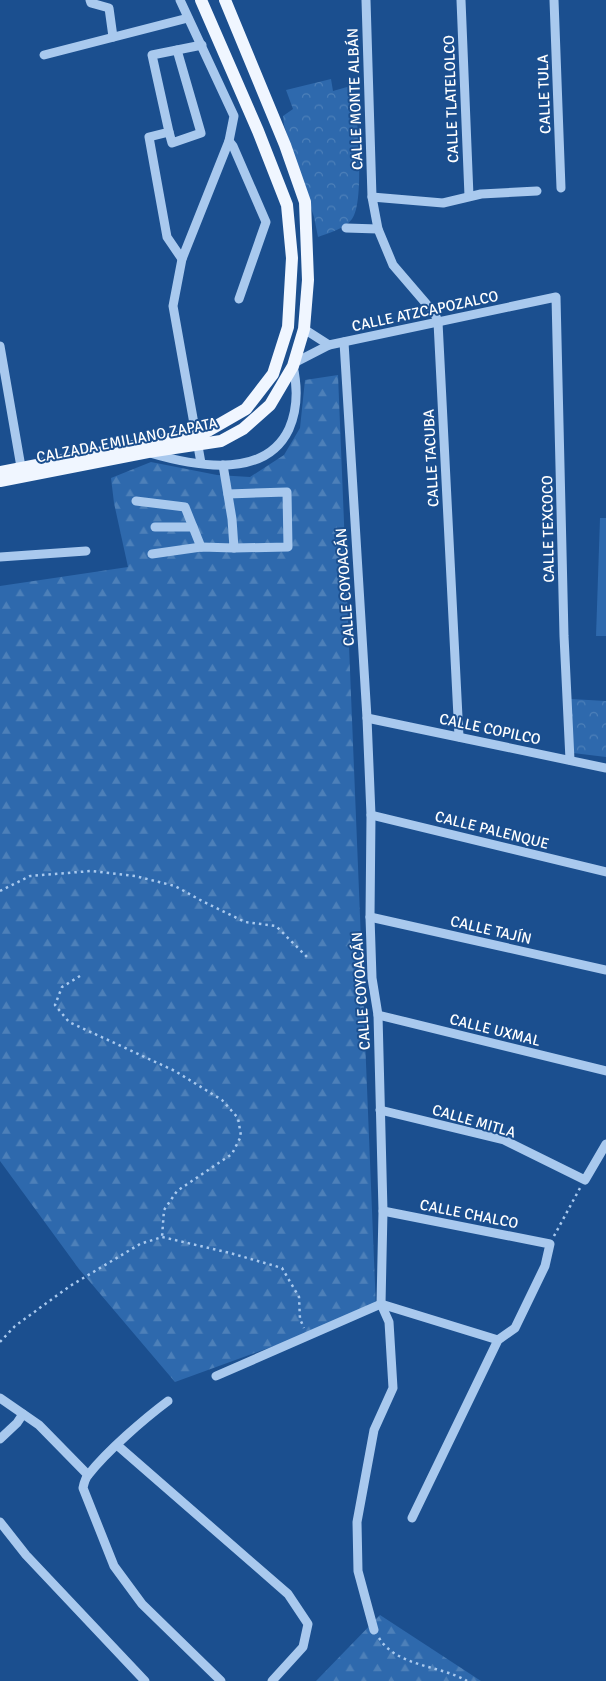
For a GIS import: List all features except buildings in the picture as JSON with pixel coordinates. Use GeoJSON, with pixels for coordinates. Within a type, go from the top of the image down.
{"type":"FeatureCollection","features":[{"type":"Feature","properties":{"kind":"main road","name":"CALZADA EMILIANO ZAPATA"},"geometry":{"type":"LineString","coordinates":[[0,481],[148,452],[197,440],[206,432],[246,409],[274,374],[288,328],[292,258],[287,204],[258,131],[201,0]]}},
{"type":"Feature","properties":{"kind":"main road","name":"CALZADA EMILIANO ZAPATA"},"geometry":{"type":"LineString","coordinates":[[0,472],[197,440],[221,442],[243,429],[270,405],[294,364],[304,329],[308,280],[305,202],[285,145],[224,0]]}},
{"type":"Feature","properties":{"kind":"street"},"geometry":{"type":"LineString","coordinates":[[90,0],[91,3],[108,4],[113,37]]}},
{"type":"Feature","properties":{"kind":"street"},"geometry":{"type":"LineString","coordinates":[[180,0],[234,116],[229,140],[182,259],[174,306],[201,464]]}},
{"type":"Feature","properties":{"kind":"street","name":"CALLE MONTE ALBÁN"},"geometry":{"type":"LineString","coordinates":[[366,0],[372,197]]}},
{"type":"Feature","properties":{"kind":"street","name":"CALLE TLATELOLCO"},"geometry":{"type":"LineString","coordinates":[[461,0],[469,196]]}},
{"type":"Feature","properties":{"kind":"street","name":"CALLE TULA"},"geometry":{"type":"LineString","coordinates":[[554,0],[560,188]]}},
{"type":"Feature","properties":{"kind":"street"},"geometry":{"type":"LineString","coordinates":[[44,55],[188,18]]}},
{"type":"Feature","properties":{"kind":"street"},"geometry":{"type":"LineString","coordinates":[[178,50],[201,133],[172,142],[152,55],[178,50],[202,46]]}},
{"type":"Feature","properties":{"kind":"street"},"geometry":{"type":"LineString","coordinates":[[169,132],[149,137],[167,238],[182,259]]}},
{"type":"Feature","properties":{"kind":"street"},"geometry":{"type":"LineString","coordinates":[[229,140],[266,222],[239,299]]}},
{"type":"Feature","properties":{"kind":"street"},"geometry":{"type":"LineString","coordinates":[[438,322],[435,314],[393,265],[378,229],[372,197],[443,203],[469,196],[537,191]]}},
{"type":"Feature","properties":{"kind":"street"},"geometry":{"type":"LineString","coordinates":[[346,228],[378,229]]}},
{"type":"Feature","properties":{"kind":"street","name":"CALLE ATZCAPOZALCO"},"geometry":{"type":"LineString","coordinates":[[294,364],[328,345],[556,297]]}},
{"type":"Feature","properties":{"kind":"street","name":"CALLE TEXCOCO"},"geometry":{"type":"LineString","coordinates":[[556,297],[564,636],[570,760]]}},
{"type":"Feature","properties":{"kind":"street","name":"CALLE TACUBA"},"geometry":{"type":"LineString","coordinates":[[438,322],[459,737]]}},
{"type":"Feature","properties":{"kind":"street"},"geometry":{"type":"LineString","coordinates":[[304,329],[328,345]]}},
{"type":"Feature","properties":{"kind":"street","name":"CALLE COYOACÁN"},"geometry":{"type":"LineString","coordinates":[[344,342],[367,718],[371,815],[370,917],[372,978],[378,1015],[383,1211],[381,1304],[389,1322],[393,1388],[374,1430],[357,1522],[358,1571],[374,1630]]}},
{"type":"Feature","properties":{"kind":"street"},"geometry":{"type":"LineString","coordinates":[[0,346],[22,468]]}},
{"type":"Feature","properties":{"kind":"street"},"geometry":{"type":"LineString","coordinates":[[148,452],[201,464],[223,465],[247,463],[272,452],[283,441],[296,408],[297,387],[294,364]]}},
{"type":"Feature","properties":{"kind":"street"},"geometry":{"type":"LineString","coordinates":[[223,465],[232,519],[234,548]]}},
{"type":"Feature","properties":{"kind":"street"},"geometry":{"type":"LineString","coordinates":[[152,554],[201,547],[288,547],[287,492],[228,494]]}},
{"type":"Feature","properties":{"kind":"street"},"geometry":{"type":"LineString","coordinates":[[136,501],[185,507],[201,547]]}},
{"type":"Feature","properties":{"kind":"street"},"geometry":{"type":"LineString","coordinates":[[155,527],[194,527]]}},
{"type":"Feature","properties":{"kind":"street"},"geometry":{"type":"LineString","coordinates":[[0,557],[86,551]]}},
{"type":"Feature","properties":{"kind":"street","name":"CALLE COPILCO"},"geometry":{"type":"LineString","coordinates":[[367,718],[606,768]]}},
{"type":"Feature","properties":{"kind":"street","name":"CALLE PALENQUE"},"geometry":{"type":"LineString","coordinates":[[371,815],[606,872]]}},
{"type":"Feature","properties":{"kind":"street","name":"CALLE TAJÍN"},"geometry":{"type":"LineString","coordinates":[[370,917],[606,970]]}},
{"type":"Feature","properties":{"kind":"street","name":"CALLE UXMAL"},"geometry":{"type":"LineString","coordinates":[[378,1015],[606,1071]]}},
{"type":"Feature","properties":{"kind":"street","name":"CALLE MITLA"},"geometry":{"type":"LineString","coordinates":[[380,1110],[504,1140],[585,1180]]}},
{"type":"Feature","properties":{"kind":"street"},"geometry":{"type":"LineString","coordinates":[[585,1180],[606,1144]]}},
{"type":"Feature","properties":{"kind":"street","name":"CALLE CHALCO"},"geometry":{"type":"LineString","coordinates":[[383,1211],[550,1244]]}},
{"type":"Feature","properties":{"kind":"street"},"geometry":{"type":"LineString","coordinates":[[412,1518],[498,1340],[516,1328],[545,1266],[550,1244]]}},
{"type":"Feature","properties":{"kind":"street"},"geometry":{"type":"LineString","coordinates":[[216,1376],[381,1304],[498,1340]]}},
{"type":"Feature","properties":{"kind":"street"},"geometry":{"type":"LineString","coordinates":[[0,1398],[39,1425],[88,1475]]}},
{"type":"Feature","properties":{"kind":"street"},"geometry":{"type":"LineString","coordinates":[[168,1401],[117,1445],[88,1475],[83,1488],[114,1566],[142,1604],[221,1681]]}},
{"type":"Feature","properties":{"kind":"street"},"geometry":{"type":"LineString","coordinates":[[0,1439],[23,1414]]}},
{"type":"Feature","properties":{"kind":"street"},"geometry":{"type":"LineString","coordinates":[[117,1445],[288,1594],[308,1624],[303,1647],[272,1681]]}},
{"type":"Feature","properties":{"kind":"street"},"geometry":{"type":"LineString","coordinates":[[0,1522],[26,1555],[145,1681]]}},
{"type":"Feature","properties":{"kind":"path"},"geometry":{"type":"LineString","coordinates":[[0,891],[30,876],[91,871],[135,876],[175,886],[245,922],[276,926],[307,957]]}},
{"type":"Feature","properties":{"kind":"path"},"geometry":{"type":"LineString","coordinates":[[80,976],[62,987],[55,1005],[69,1022],[175,1071],[222,1100],[238,1118],[241,1136],[232,1154],[178,1191],[164,1210],[162,1238]]}},
{"type":"Feature","properties":{"kind":"path"},"geometry":{"type":"LineString","coordinates":[[550,1244],[585,1180]]}},
{"type":"Feature","properties":{"kind":"path"},"geometry":{"type":"LineString","coordinates":[[0,1342],[15,1326],[70,1286],[140,1244],[162,1238],[230,1253],[282,1268],[299,1297],[300,1319],[308,1337]]}},
{"type":"Feature","properties":{"kind":"path"},"geometry":{"type":"LineString","coordinates":[[374,1630],[383,1644],[396,1655],[467,1681]]}},
{"type":"Feature","properties":{"kind":"green space"},"geometry":{"type":"Polygon","coordinates":[[[331,79],[333,91],[354,85],[359,155],[358,194],[356,209],[352,219],[336,230],[318,237],[314,217],[284,125],[283,116],[293,109],[286,90],[331,79]]]}},
{"type":"Feature","properties":{"kind":"green space"},"geometry":{"type":"Polygon","coordinates":[[[338,375],[376,1309],[175,1382],[79,1269],[0,1161],[0,586],[128,567],[114,503],[111,478],[151,462],[217,475],[250,477],[284,455],[300,428],[305,380],[338,375]]]}},
{"type":"Feature","properties":{"kind":"green space"},"geometry":{"type":"Polygon","coordinates":[[[600,518],[606,518],[606,636],[596,636],[600,518]]]}},
{"type":"Feature","properties":{"kind":"green space"},"geometry":{"type":"Polygon","coordinates":[[[571,699],[606,701],[606,757],[573,753],[571,699]]]}},
{"type":"Feature","properties":{"kind":"green space"},"geometry":{"type":"Polygon","coordinates":[[[380,1615],[481,1681],[316,1681],[380,1615]]]}}]}
